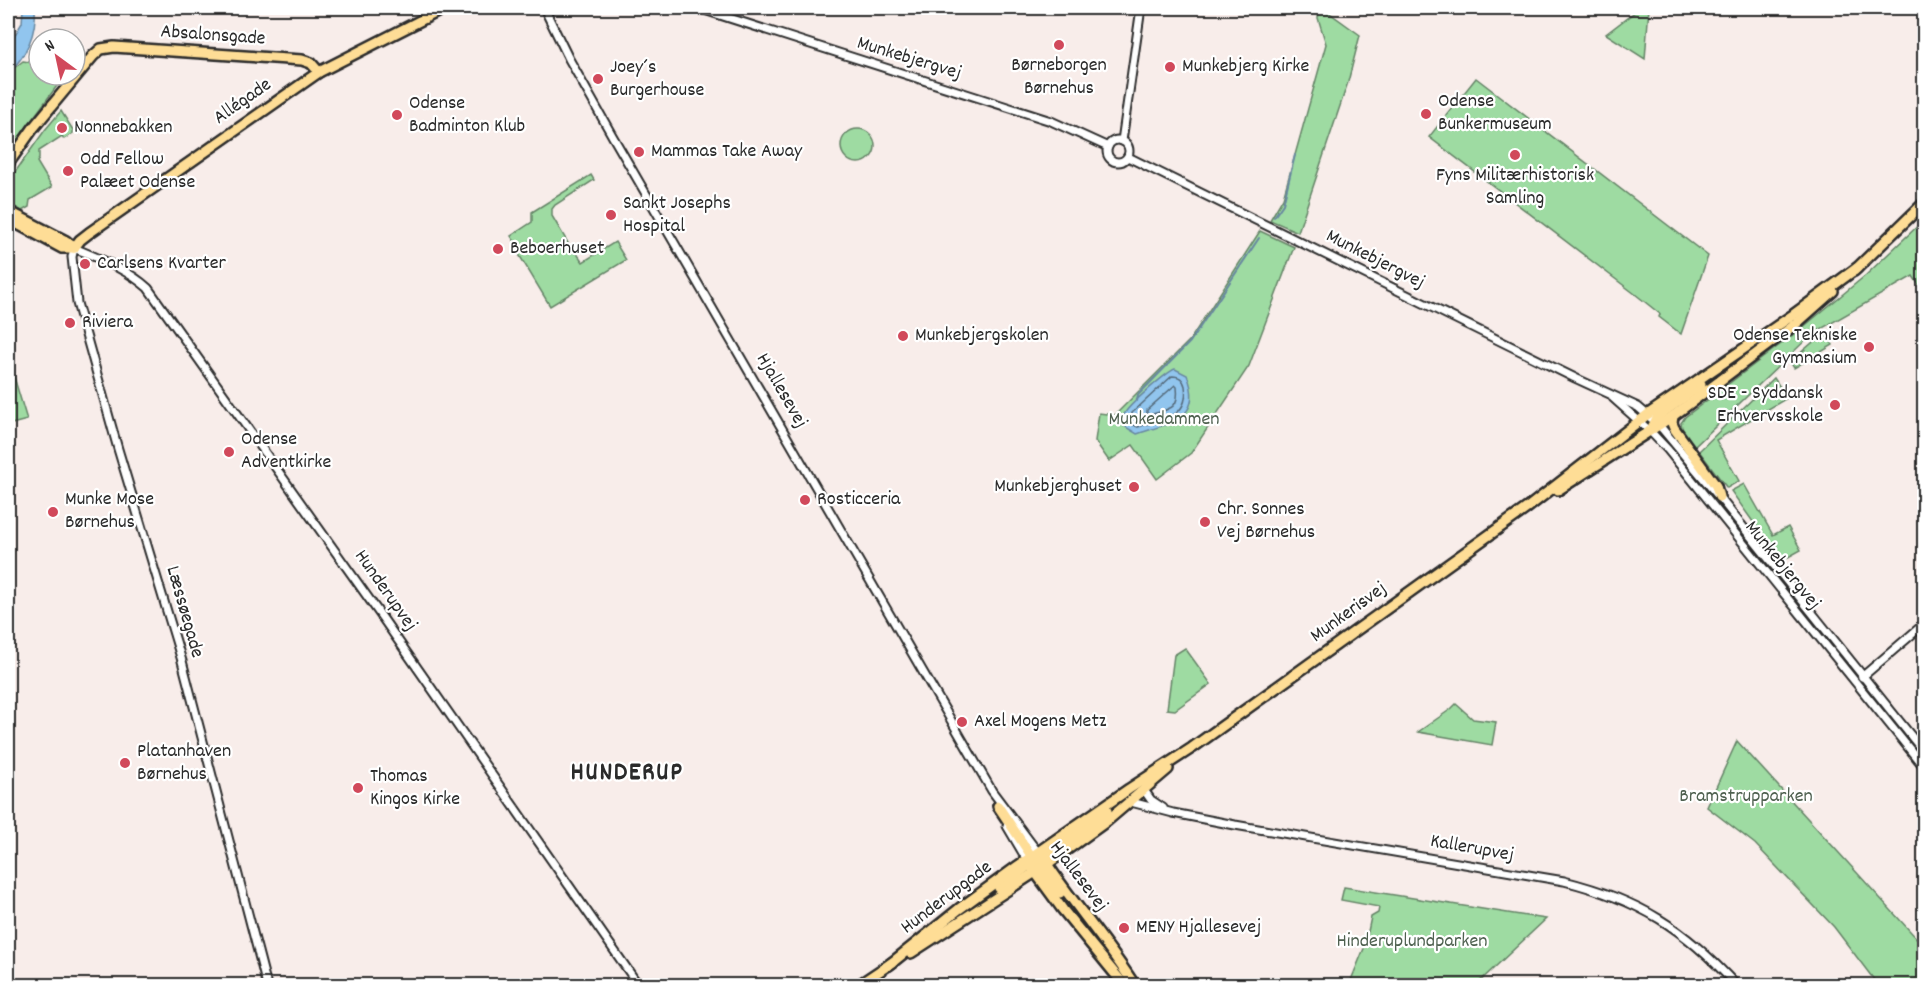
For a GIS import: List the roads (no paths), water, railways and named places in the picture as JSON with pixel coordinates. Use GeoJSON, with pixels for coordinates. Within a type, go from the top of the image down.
{"type":"FeatureCollection","features":[{"type":"Feature","properties":{"kind":"main road","name":"Allégade"},"geometry":{"type":"LineString","coordinates":[[74,248],[89,233],[319,72],[445,8]]}},
{"type":"Feature","properties":{"kind":"main road","name":"Absalonsgade"},"geometry":{"type":"LineString","coordinates":[[8,164],[55,101],[101,49],[114,47],[302,60],[311,63],[319,72]]}},
{"type":"Feature","properties":{"kind":"main road","name":"Munkerisvej"},"geometry":{"type":"LineString","coordinates":[[1036,862],[1122,794],[1192,748],[1527,508],[1649,423],[1673,416],[1822,302],[1924,203]]}},
{"type":"Feature","properties":{"kind":"main road","name":"Hunderupvej"},"geometry":{"type":"LineString","coordinates":[[8,211],[66,241],[74,248]]}},
{"type":"Feature","properties":{"kind":"main road","name":"Hunderupvej"},"geometry":{"type":"LineString","coordinates":[[8,218],[62,248],[74,248]]}},
{"type":"Feature","properties":{"kind":"main road","name":"Munkerisvej"},"geometry":{"type":"LineString","coordinates":[[1527,508],[1601,463],[1663,412],[1722,369],[1733,355],[1857,268]]}},
{"type":"Feature","properties":{"kind":"main road"},"geometry":{"type":"LineString","coordinates":[[1673,416],[1674,428],[1716,486],[1719,497]]}},
{"type":"Feature","properties":{"kind":"main road","name":"Munkerisvej"},"geometry":{"type":"LineString","coordinates":[[1036,862],[1131,802],[1192,748]]}},
{"type":"Feature","properties":{"kind":"main road"},"geometry":{"type":"LineString","coordinates":[[998,806],[1036,862]]}},
{"type":"Feature","properties":{"kind":"main road","name":"Hunderupgade"},"geometry":{"type":"LineString","coordinates":[[857,986],[960,922],[964,912],[1036,862]]}},
{"type":"Feature","properties":{"kind":"main road","name":"Hunderupgade"},"geometry":{"type":"LineString","coordinates":[[889,965],[959,909],[1036,862]]}},
{"type":"Feature","properties":{"kind":"main road","name":"Hjallesevej"},"geometry":{"type":"LineString","coordinates":[[1036,862],[1094,928],[1121,963],[1135,986]]}},
{"type":"Feature","properties":{"kind":"main road","name":"Hjallesevej"},"geometry":{"type":"LineString","coordinates":[[1036,862],[1125,986]]}},
{"type":"Feature","properties":{"kind":"street","name":"Hjallesevej"},"geometry":{"type":"LineString","coordinates":[[544,8],[569,59],[618,146],[992,791],[1036,862]]}},
{"type":"Feature","properties":{"kind":"street","name":"Munkebjergvej"},"geometry":{"type":"LineString","coordinates":[[698,8],[1051,121],[1108,147]]}},
{"type":"Feature","properties":{"kind":"street"},"geometry":{"type":"LineString","coordinates":[[1122,141],[1141,8]]}},
{"type":"Feature","properties":{"kind":"street"},"geometry":{"type":"LineString","coordinates":[[1114,141],[1122,141],[1129,148],[1128,157],[1120,162],[1112,160],[1108,155],[1108,147],[1114,141]]}},
{"type":"Feature","properties":{"kind":"street","name":"Munkebjergvej"},"geometry":{"type":"LineString","coordinates":[[1128,157],[1607,394],[1638,407],[1668,450],[1924,767]]}},
{"type":"Feature","properties":{"kind":"street","name":"Læssøegade"},"geometry":{"type":"LineString","coordinates":[[74,248],[72,256],[77,303],[182,661],[267,986]]}},
{"type":"Feature","properties":{"kind":"street","name":"Hunderupvej"},"geometry":{"type":"LineString","coordinates":[[74,248],[135,276],[148,288],[379,613],[639,986]]}},
{"type":"Feature","properties":{"kind":"street","name":"Munkebjergvej"},"geometry":{"type":"LineString","coordinates":[[1649,423],[1719,497],[1924,752]]}},
{"type":"Feature","properties":{"kind":"street"},"geometry":{"type":"LineString","coordinates":[[1862,676],[1924,624]]}},
{"type":"Feature","properties":{"kind":"street","name":"Kallerupvej"},"geometry":{"type":"LineString","coordinates":[[1144,790],[1151,801],[1173,813]]}},
{"type":"Feature","properties":{"kind":"street","name":"Hjallesevej"},"geometry":{"type":"LineString","coordinates":[[992,791],[998,806]]}},
{"type":"Feature","properties":{"kind":"street","name":"Kallerupvej"},"geometry":{"type":"LineString","coordinates":[[1131,802],[1173,813],[1564,881],[1589,888],[1642,909],[1680,932],[1714,961],[1737,986]]}},
{"type":"Feature","properties":{"kind":"water"},"geometry":{"type":"Polygon","coordinates":[[[23,8],[35,8],[34,27],[27,27],[27,48],[8,73],[8,46],[22,23],[23,8]]]}},
{"type":"Feature","properties":{"kind":"water","name":"Munkedammen"},"geometry":{"type":"Polygon","coordinates":[[[1175,369],[1187,375],[1191,390],[1188,410],[1172,422],[1137,434],[1124,426],[1123,418],[1128,409],[1140,396],[1175,369]]]}},
{"type":"Feature","properties":{"kind":"waterway"},"geometry":{"type":"LineString","coordinates":[[1274,217],[1283,204],[1295,155]]}},
{"type":"Feature","properties":{"kind":"waterway"},"geometry":{"type":"LineString","coordinates":[[1137,401],[1138,395],[1190,342],[1259,238]]}},
{"type":"Feature","properties":{"kind":"place","name":"Børneborgen Børnehus"},"geometry":{"type":"Point","coordinates":[1059,45]}},
{"type":"Feature","properties":{"kind":"place","name":"Munkebjerg Kirke"},"geometry":{"type":"Point","coordinates":[1170,67]}},
{"type":"Feature","properties":{"kind":"place","name":"Joey´s Burgerhouse"},"geometry":{"type":"Point","coordinates":[598,79]}},
{"type":"Feature","properties":{"kind":"place","name":"Odense Bunkermuseum"},"geometry":{"type":"Point","coordinates":[1426,114]}},
{"type":"Feature","properties":{"kind":"place","name":"Odense Badminton Klub"},"geometry":{"type":"Point","coordinates":[397,115]}},
{"type":"Feature","properties":{"kind":"place","name":"Nonnebakken"},"geometry":{"type":"Point","coordinates":[62,128]}},
{"type":"Feature","properties":{"kind":"place","name":"Mammas Take Away"},"geometry":{"type":"Point","coordinates":[639,152]}},
{"type":"Feature","properties":{"kind":"place","name":"Fyns Militærhistorisk Samling"},"geometry":{"type":"Point","coordinates":[1515,155]}},
{"type":"Feature","properties":{"kind":"place","name":"Odd Fellow Palæet Odense"},"geometry":{"type":"Point","coordinates":[68,171]}},
{"type":"Feature","properties":{"kind":"place","name":"Sankt Josephs Hospital"},"geometry":{"type":"Point","coordinates":[611,215]}},
{"type":"Feature","properties":{"kind":"place","name":"Beboerhuset"},"geometry":{"type":"Point","coordinates":[498,249]}},
{"type":"Feature","properties":{"kind":"place","name":"Carlsens Kvarter"},"geometry":{"type":"Point","coordinates":[85,264]}},
{"type":"Feature","properties":{"kind":"place","name":"Riviera"},"geometry":{"type":"Point","coordinates":[70,323]}},
{"type":"Feature","properties":{"kind":"place","name":"Munkebjergskolen"},"geometry":{"type":"Point","coordinates":[903,336]}},
{"type":"Feature","properties":{"kind":"place","name":"Odense Tekniske Gymnasium"},"geometry":{"type":"Point","coordinates":[1869,347]}},
{"type":"Feature","properties":{"kind":"place","name":"SDE - Syddansk Erhvervsskole"},"geometry":{"type":"Point","coordinates":[1835,405]}},
{"type":"Feature","properties":{"kind":"place","name":"Odense Adventkirke"},"geometry":{"type":"Point","coordinates":[229,452]}},
{"type":"Feature","properties":{"kind":"place","name":"Munkebjerghuset"},"geometry":{"type":"Point","coordinates":[1134,487]}},
{"type":"Feature","properties":{"kind":"place","name":"Rosticceria"},"geometry":{"type":"Point","coordinates":[805,500]}},
{"type":"Feature","properties":{"kind":"place","name":"Munke Mose Børnehus"},"geometry":{"type":"Point","coordinates":[53,512]}},
{"type":"Feature","properties":{"kind":"place","name":"Chr. Sonnes Vej Børnehus"},"geometry":{"type":"Point","coordinates":[1205,522]}},
{"type":"Feature","properties":{"kind":"place","name":"Axel Mogens Metz"},"geometry":{"type":"Point","coordinates":[962,722]}},
{"type":"Feature","properties":{"kind":"place","name":"Platanhaven Børnehus"},"geometry":{"type":"Point","coordinates":[125,763]}},
{"type":"Feature","properties":{"kind":"place","name":"Thomas Kingos Kirke"},"geometry":{"type":"Point","coordinates":[358,788]}},
{"type":"Feature","properties":{"kind":"place","name":"MENY Hjallesevej"},"geometry":{"type":"Point","coordinates":[1124,928]}},
{"type":"Feature","properties":{"kind":"district","name":"HUNDERUP"},"geometry":{"type":"Point","coordinates":[627,773]}},
{"type":"Feature","properties":{"kind":"park label","name":"Bramstrupparken"},"geometry":{"type":"Point","coordinates":[1746,797]}},
{"type":"Feature","properties":{"kind":"park label","name":"Hinderuplundparken"},"geometry":{"type":"Point","coordinates":[1412,942]}}]}
